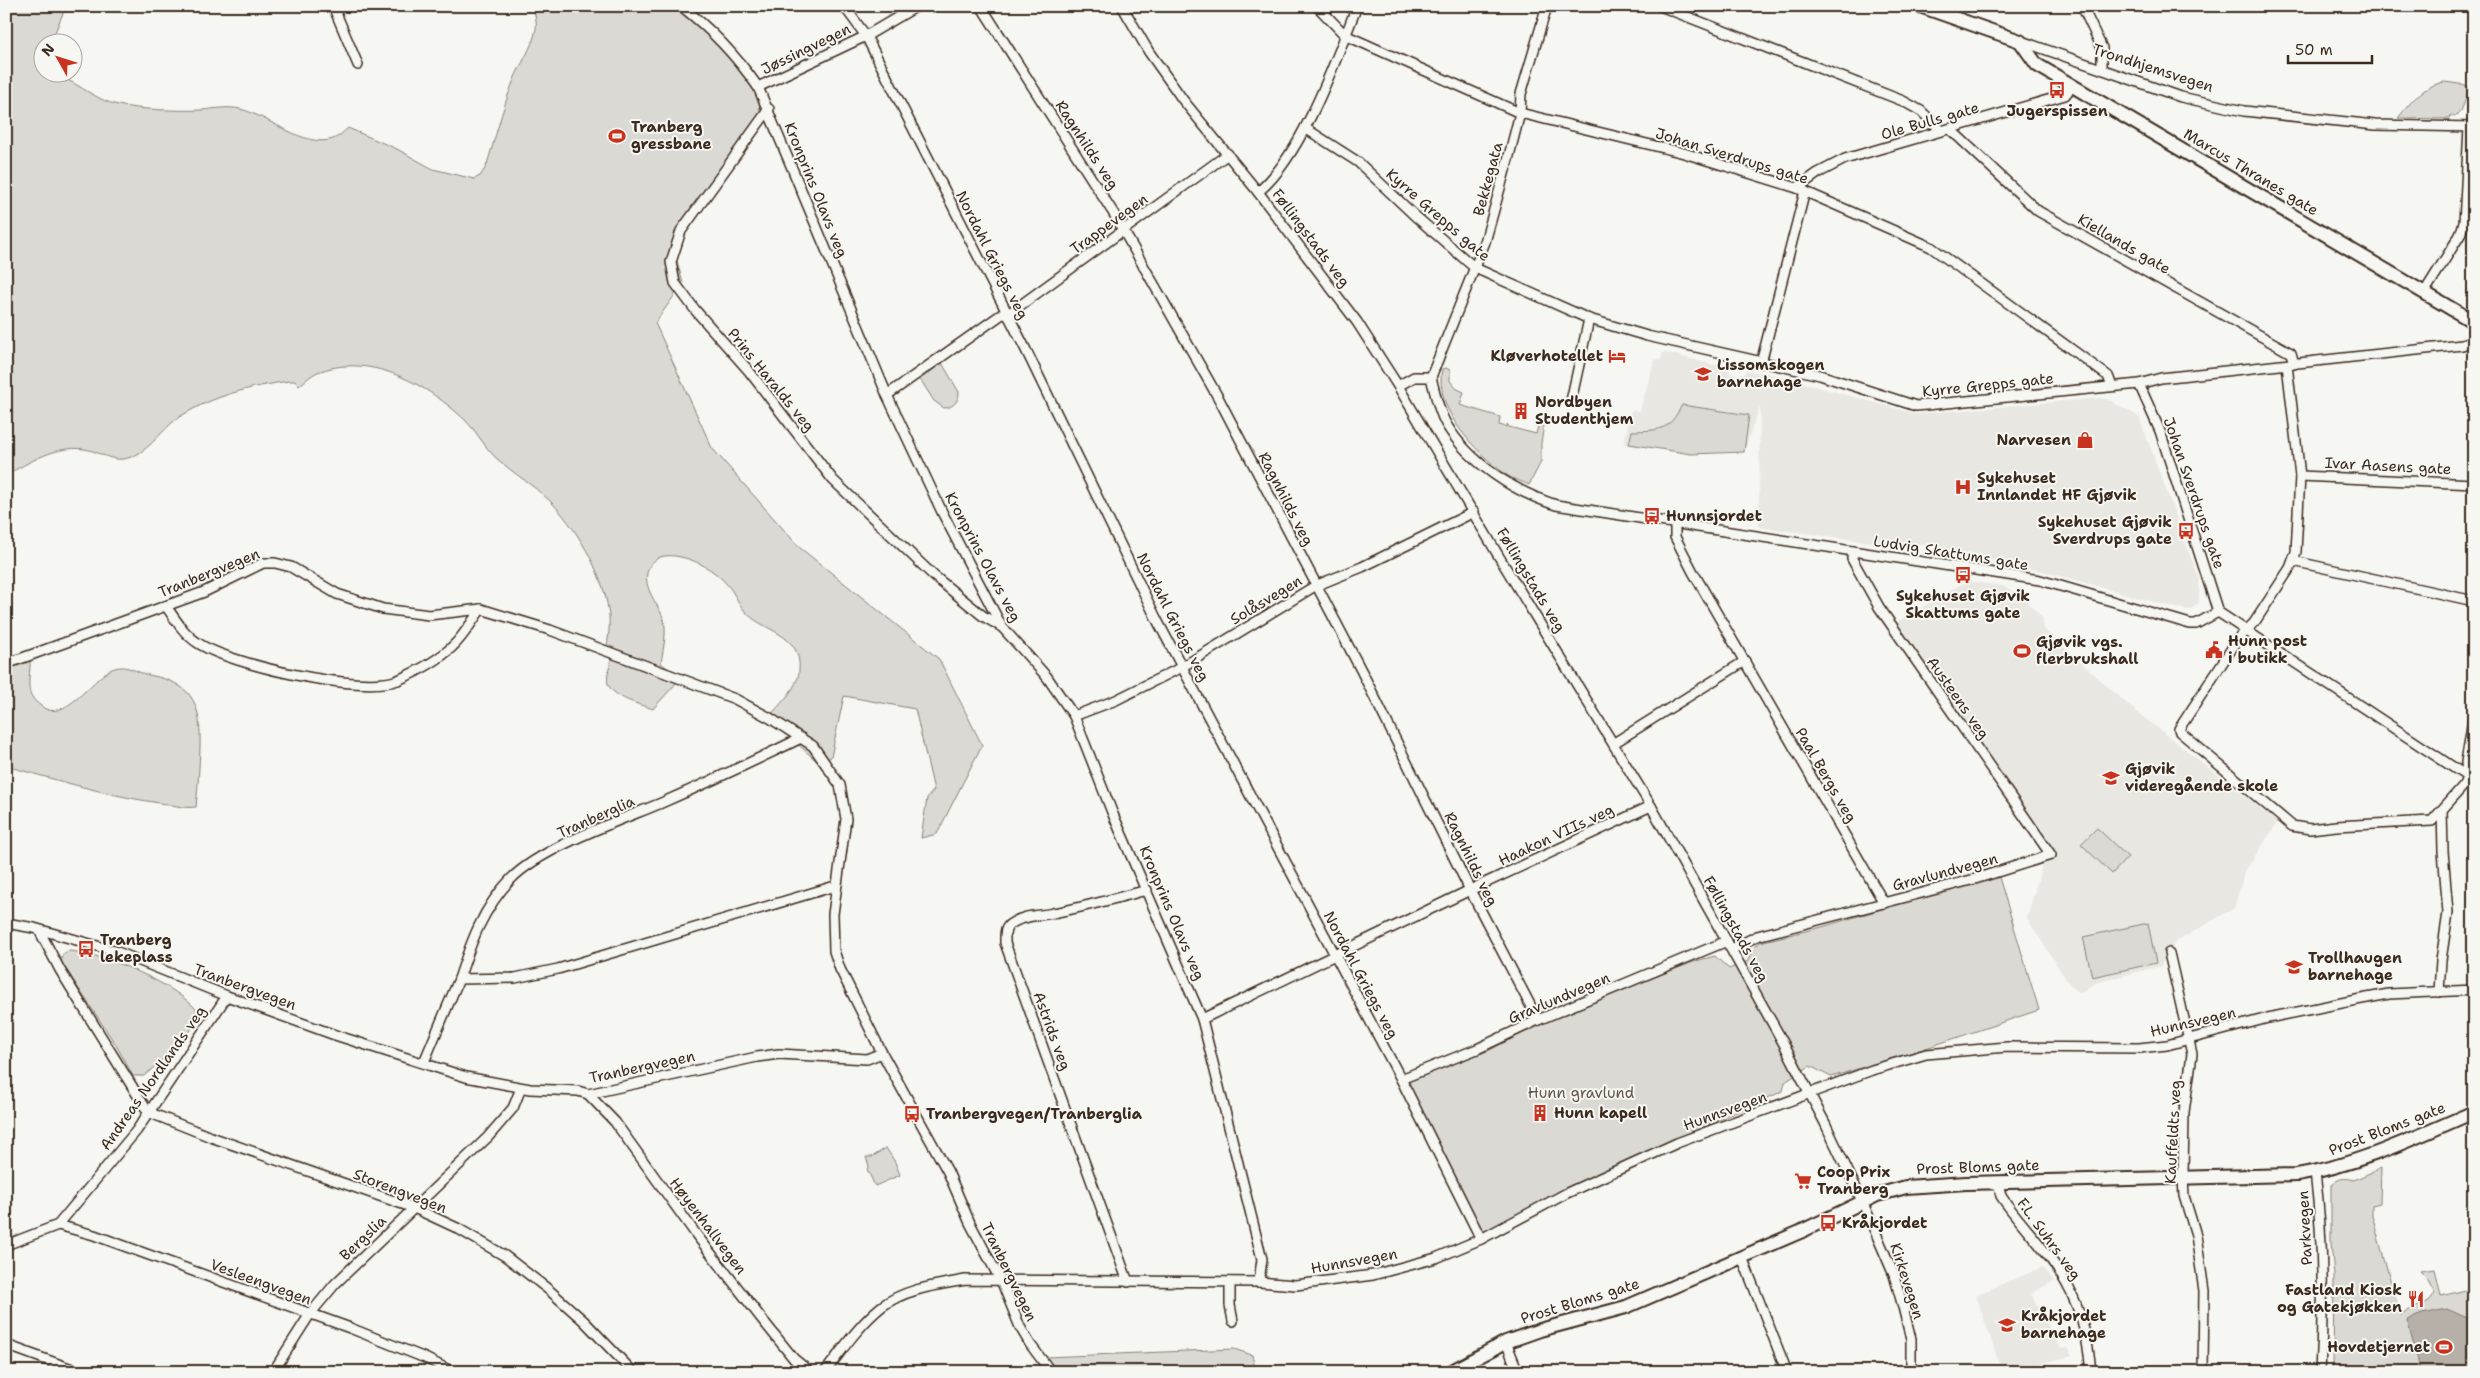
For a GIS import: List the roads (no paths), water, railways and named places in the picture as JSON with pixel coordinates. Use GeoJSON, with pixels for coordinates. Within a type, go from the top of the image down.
{"type":"FeatureCollection","features":[{"type":"Feature","properties":{"kind":"main road","name":"Trondhjemsvegen"},"geometry":{"type":"LineString","coordinates":[[1920,6],[2020,41]]}},
{"type":"Feature","properties":{"kind":"main road","name":"Marcus Thranes gate"},"geometry":{"type":"LineString","coordinates":[[2020,41],[2037,65],[2474,322]]}},
{"type":"Feature","properties":{"kind":"main road","name":"Prost Bloms gate"},"geometry":{"type":"LineString","coordinates":[[1450,1372],[1506,1342],[1540,1330],[1626,1307],[1742,1257],[1862,1201],[1906,1187],[1998,1182],[2279,1176],[2315,1172],[2366,1158],[2474,1112]]}},
{"type":"Feature","properties":{"kind":"street"},"geometry":{"type":"LineString","coordinates":[[333,6],[358,65]]}},
{"type":"Feature","properties":{"kind":"street","name":"Kronprins Olavs veg"},"geometry":{"type":"LineString","coordinates":[[681,6],[735,56],[758,88],[769,108],[827,254],[871,352],[887,395],[943,514],[1002,627],[1047,676],[1074,716],[1112,812],[1148,890],[1202,1019],[1262,1259],[1259,1282]]}},
{"type":"Feature","properties":{"kind":"street","name":"Nordahl Griegs veg"},"geometry":{"type":"LineString","coordinates":[[844,6],[866,36],[1182,667],[1401,1079],[1481,1239]]}},
{"type":"Feature","properties":{"kind":"street","name":"Jøssingvegen"},"geometry":{"type":"LineString","coordinates":[[758,88],[866,36],[918,6]]}},
{"type":"Feature","properties":{"kind":"street","name":"Ragnhilds veg"},"geometry":{"type":"LineString","coordinates":[[981,6],[1123,230],[1219,399],[1362,672],[1470,890],[1538,1020]]}},
{"type":"Feature","properties":{"kind":"street","name":"Føllingstads veg"},"geometry":{"type":"LineString","coordinates":[[1122,6],[1149,52],[1174,88],[1322,272],[1398,386],[1513,580],[1614,742],[1651,806],[1730,945],[1809,1094],[1862,1201]]}},
{"type":"Feature","properties":{"kind":"street","name":"Johan Sverdrups gate"},"geometry":{"type":"LineString","coordinates":[[1317,6],[1345,35],[1520,113],[1684,153],[1801,190],[1931,248],[2108,376],[2112,386]]}},
{"type":"Feature","properties":{"kind":"street"},"geometry":{"type":"LineString","coordinates":[[1258,192],[1271,180],[1305,128],[1357,6]]}},
{"type":"Feature","properties":{"kind":"street","name":"Bekkegata"},"geometry":{"type":"LineString","coordinates":[[1431,377],[1485,242],[1520,113],[1521,94],[1547,6]]}},
{"type":"Feature","properties":{"kind":"street","name":"Kiellands gate"},"geometry":{"type":"LineString","coordinates":[[1660,6],[1903,100],[1946,130],[2038,211],[2291,353],[2291,365]]}},
{"type":"Feature","properties":{"kind":"street"},"geometry":{"type":"LineString","coordinates":[[2082,6],[2093,25],[2102,48],[2102,69]]}},
{"type":"Feature","properties":{"kind":"street","name":"Trondhjemsvegen"},"geometry":{"type":"LineString","coordinates":[[2020,41],[2181,97],[2244,111],[2375,126],[2471,127]]}},
{"type":"Feature","properties":{"kind":"street","name":"Ole Bulls gate"},"geometry":{"type":"LineString","coordinates":[[1801,190],[1818,172],[1845,159],[2065,95],[2072,86]]}},
{"type":"Feature","properties":{"kind":"street","name":"Prins Haralds veg"},"geometry":{"type":"LineString","coordinates":[[769,108],[682,231],[670,262],[675,283],[696,311],[749,371],[833,480],[934,576],[983,616],[1002,627]]}},
{"type":"Feature","properties":{"kind":"street"},"geometry":{"type":"LineString","coordinates":[[2424,294],[2460,235],[2464,224],[2471,127]]}},
{"type":"Feature","properties":{"kind":"street","name":"Kyrre Grepps gate"},"geometry":{"type":"LineString","coordinates":[[1305,128],[1358,162],[1414,215],[1476,268],[1561,308],[1589,319],[1647,336],[1828,378],[1916,406],[2139,384],[2162,378],[2462,345],[2474,341]]}},
{"type":"Feature","properties":{"kind":"street","name":"Trappevegen"},"geometry":{"type":"LineString","coordinates":[[887,395],[1006,314],[1228,154]]}},
{"type":"Feature","properties":{"kind":"street"},"geometry":{"type":"LineString","coordinates":[[1762,362],[1801,190]]}},
{"type":"Feature","properties":{"kind":"street"},"geometry":{"type":"LineString","coordinates":[[1571,401],[1589,319]]}},
{"type":"Feature","properties":{"kind":"street"},"geometry":{"type":"LineString","coordinates":[[2291,365],[2300,476],[2299,519],[2293,561],[2254,623],[2244,631],[2179,729],[2180,732],[2292,826],[2310,829],[2432,821],[2470,779]]}},
{"type":"Feature","properties":{"kind":"street"},"geometry":{"type":"LineString","coordinates":[[1398,386],[1414,377],[1431,377]]}},
{"type":"Feature","properties":{"kind":"street","name":"Ludvig Skattums gate"},"geometry":{"type":"LineString","coordinates":[[1431,377],[1437,405],[1446,424],[1457,439],[1502,481],[1556,505],[2040,580],[2190,624],[2196,624],[2218,612]]}},
{"type":"Feature","properties":{"kind":"street","name":"Johan Sverdrups gate"},"geometry":{"type":"LineString","coordinates":[[2139,384],[2160,431],[2218,612]]}},
{"type":"Feature","properties":{"kind":"street","name":"Ivar Aasens gate"},"geometry":{"type":"LineString","coordinates":[[2300,476],[2474,484]]}},
{"type":"Feature","properties":{"kind":"street","name":"Solåsvegen"},"geometry":{"type":"LineString","coordinates":[[1074,716],[1116,700],[1182,667],[1316,586],[1362,567],[1474,512]]}},
{"type":"Feature","properties":{"kind":"street","name":"Paal Bergs veg"},"geometry":{"type":"LineString","coordinates":[[1675,524],[1675,538],[1884,903]]}},
{"type":"Feature","properties":{"kind":"street","name":"Austeens veg"},"geometry":{"type":"LineString","coordinates":[[1852,551],[1852,559],[1879,607],[2051,856]]}},
{"type":"Feature","properties":{"kind":"street"},"geometry":{"type":"LineString","coordinates":[[2293,561],[2474,602]]}},
{"type":"Feature","properties":{"kind":"street","name":"Tranbergvegen"},"geometry":{"type":"LineString","coordinates":[[6,664],[204,592],[263,564],[275,563],[291,566],[337,594],[383,610],[429,614],[481,610]]}},
{"type":"Feature","properties":{"kind":"street"},"geometry":{"type":"LineString","coordinates":[[166,606],[183,630],[198,644],[243,661],[295,676],[359,684],[396,681],[430,662],[453,646],[481,610],[550,630],[735,699],[801,738],[813,746],[840,785],[846,819],[835,886],[833,914],[834,950],[840,969],[882,1053]]}},
{"type":"Feature","properties":{"kind":"street"},"geometry":{"type":"LineString","coordinates":[[2218,612],[2470,779]]}},
{"type":"Feature","properties":{"kind":"street"},"geometry":{"type":"LineString","coordinates":[[1614,742],[1745,661]]}},
{"type":"Feature","properties":{"kind":"street"},"geometry":{"type":"LineString","coordinates":[[2470,779],[2466,762],[2474,714]]}},
{"type":"Feature","properties":{"kind":"street","name":"Tranberglia"},"geometry":{"type":"LineString","coordinates":[[424,1062],[459,979],[470,942],[482,916],[494,897],[512,878],[534,860],[801,738]]}},
{"type":"Feature","properties":{"kind":"street","name":"Haakon VIIs veg"},"geometry":{"type":"LineString","coordinates":[[1202,1019],[1470,890],[1651,806]]}},
{"type":"Feature","properties":{"kind":"street"},"geometry":{"type":"LineString","coordinates":[[2439,992],[2441,960],[2448,913],[2442,810]]}},
{"type":"Feature","properties":{"kind":"street","name":"Gravlundvegen"},"geometry":{"type":"LineString","coordinates":[[1401,1079],[1478,1049],[1538,1020],[1730,945],[1757,936],[1975,879],[2051,856]]}},
{"type":"Feature","properties":{"kind":"street"},"geometry":{"type":"LineString","coordinates":[[459,979],[515,978],[558,969],[835,886]]}},
{"type":"Feature","properties":{"kind":"street","name":"Astrids veg"},"geometry":{"type":"LineString","coordinates":[[1128,1282],[1005,943],[1004,934],[1006,927],[1027,917],[1054,913],[1148,890]]}},
{"type":"Feature","properties":{"kind":"street","name":"Tranbergvegen"},"geometry":{"type":"LineString","coordinates":[[6,923],[115,951],[227,996],[370,1048],[424,1062],[466,1077],[521,1088],[578,1091],[588,1094],[757,1057],[779,1054],[867,1058],[882,1053],[948,1172],[970,1223],[1001,1280],[1020,1327],[1051,1372]]}},
{"type":"Feature","properties":{"kind":"street"},"geometry":{"type":"LineString","coordinates":[[39,930],[60,970],[148,1112]]}},
{"type":"Feature","properties":{"kind":"street","name":"Kauffeldts veg"},"geometry":{"type":"LineString","coordinates":[[2169,953],[2187,1039],[2192,1054],[2184,1112],[2183,1178],[2184,1196],[2196,1235],[2204,1291],[2203,1372]]}},
{"type":"Feature","properties":{"kind":"street","name":"Hunnsvegen"},"geometry":{"type":"LineString","coordinates":[[825,1372],[864,1322],[882,1306],[923,1288],[965,1280],[1259,1282],[1296,1285],[1373,1275],[1436,1258],[1481,1239],[1567,1193],[1677,1143],[1872,1070],[1926,1054],[2007,1047],[2137,1048],[2166,1045],[2323,1006],[2390,994],[2474,990]]}},
{"type":"Feature","properties":{"kind":"street","name":"Andreas Nordlands veg"},"geometry":{"type":"LineString","coordinates":[[6,1245],[58,1225],[136,1130],[227,996]]}},
{"type":"Feature","properties":{"kind":"street","name":"Bergslia"},"geometry":{"type":"LineString","coordinates":[[273,1372],[310,1314],[335,1284],[503,1119],[513,1108],[521,1088]]}},
{"type":"Feature","properties":{"kind":"street","name":"Høyenhallvegen"},"geometry":{"type":"LineString","coordinates":[[588,1094],[615,1122],[695,1233],[761,1318],[794,1359],[810,1372]]}},
{"type":"Feature","properties":{"kind":"street","name":"Storengvegen"},"geometry":{"type":"LineString","coordinates":[[148,1112],[211,1137],[414,1208],[457,1228],[505,1256],[549,1290],[584,1321],[633,1372]]}},
{"type":"Feature","properties":{"kind":"street","name":"Parkvegen"},"geometry":{"type":"LineString","coordinates":[[2315,1172],[2321,1225],[2322,1329],[2320,1372]]}},
{"type":"Feature","properties":{"kind":"street","name":"F.L. Suhrs veg"},"geometry":{"type":"LineString","coordinates":[[1998,1182],[2001,1196],[2060,1272],[2073,1296],[2089,1344],[2091,1372]]}},
{"type":"Feature","properties":{"kind":"street","name":"Kirkevegen"},"geometry":{"type":"LineString","coordinates":[[1862,1201],[1894,1275],[1910,1339],[1911,1372]]}},
{"type":"Feature","properties":{"kind":"street","name":"Vesleengvegen"},"geometry":{"type":"LineString","coordinates":[[58,1225],[94,1235],[310,1314],[426,1358],[453,1372]]}},
{"type":"Feature","properties":{"kind":"street"},"geometry":{"type":"LineString","coordinates":[[1742,1257],[1787,1372]]}},
{"type":"Feature","properties":{"kind":"street"},"geometry":{"type":"LineString","coordinates":[[1230,1282],[1230,1305],[1233,1321]]}},
{"type":"Feature","properties":{"kind":"street"},"geometry":{"type":"LineString","coordinates":[[1506,1342],[1518,1372]]}},
{"type":"Feature","properties":{"kind":"street"},"geometry":{"type":"LineString","coordinates":[[6,1345],[80,1372]]}},
{"type":"Feature","properties":{"kind":"street"},"geometry":{"type":"LineString","coordinates":[[48,1360],[55,1372]]}},
{"type":"Feature","properties":{"kind":"place","name":"Jugerspissen"},"geometry":{"type":"Point","coordinates":[2057,90]}},
{"type":"Feature","properties":{"kind":"place","name":"Tranberg gressbane"},"geometry":{"type":"Point","coordinates":[617,136]}},
{"type":"Feature","properties":{"kind":"place","name":"Kløverhotellet"},"geometry":{"type":"Point","coordinates":[1617,356]}},
{"type":"Feature","properties":{"kind":"place","name":"Lissomskogen barnehage"},"geometry":{"type":"Point","coordinates":[1703,374]}},
{"type":"Feature","properties":{"kind":"place","name":"Nordbyen Studenthjem"},"geometry":{"type":"Point","coordinates":[1521,411]}},
{"type":"Feature","properties":{"kind":"place","name":"Narvesen"},"geometry":{"type":"Point","coordinates":[2085,440]}},
{"type":"Feature","properties":{"kind":"place","name":"Sykehuset Innlandet HF Gjøvik"},"geometry":{"type":"Point","coordinates":[1963,487]}},
{"type":"Feature","properties":{"kind":"place","name":"Hunnsjordet"},"geometry":{"type":"Point","coordinates":[1652,516]}},
{"type":"Feature","properties":{"kind":"place","name":"Sykehuset Gjøvik Sverdrups gate"},"geometry":{"type":"Point","coordinates":[2186,531]}},
{"type":"Feature","properties":{"kind":"place","name":"Sykehuset Gjøvik Skattums gate"},"geometry":{"type":"Point","coordinates":[1963,575]}},
{"type":"Feature","properties":{"kind":"place","name":"Hunn post i butikk"},"geometry":{"type":"Point","coordinates":[2214,650]}},
{"type":"Feature","properties":{"kind":"place","name":"Gjøvik vgs. flerbrukshall"},"geometry":{"type":"Point","coordinates":[2022,651]}},
{"type":"Feature","properties":{"kind":"place","name":"Gjøvik videregående skole"},"geometry":{"type":"Point","coordinates":[2111,778]}},
{"type":"Feature","properties":{"kind":"place","name":"Tranberg lekeplass"},"geometry":{"type":"Point","coordinates":[86,949]}},
{"type":"Feature","properties":{"kind":"place","name":"Trollhaugen barnehage"},"geometry":{"type":"Point","coordinates":[2294,967]}},
{"type":"Feature","properties":{"kind":"place","name":"Hunn kapell"},"geometry":{"type":"Point","coordinates":[1540,1113]}},
{"type":"Feature","properties":{"kind":"place","name":"Tranbergvegen/Tranberglia"},"geometry":{"type":"Point","coordinates":[912,1114]}},
{"type":"Feature","properties":{"kind":"place","name":"Coop Prix Tranberg"},"geometry":{"type":"Point","coordinates":[1803,1181]}},
{"type":"Feature","properties":{"kind":"place","name":"Kråkjordet"},"geometry":{"type":"Point","coordinates":[1828,1223]}},
{"type":"Feature","properties":{"kind":"place","name":"Fastland Kiosk og Gatekjøkken"},"geometry":{"type":"Point","coordinates":[2416,1299]}},
{"type":"Feature","properties":{"kind":"place","name":"Kråkjordet barnehage"},"geometry":{"type":"Point","coordinates":[2007,1325]}},
{"type":"Feature","properties":{"kind":"place","name":"Hovdetjernet"},"geometry":{"type":"Point","coordinates":[2444,1347]}},
{"type":"Feature","properties":{"kind":"park label","name":"Hunn gravlund"},"geometry":{"type":"Point","coordinates":[1581,1093]}}]}
